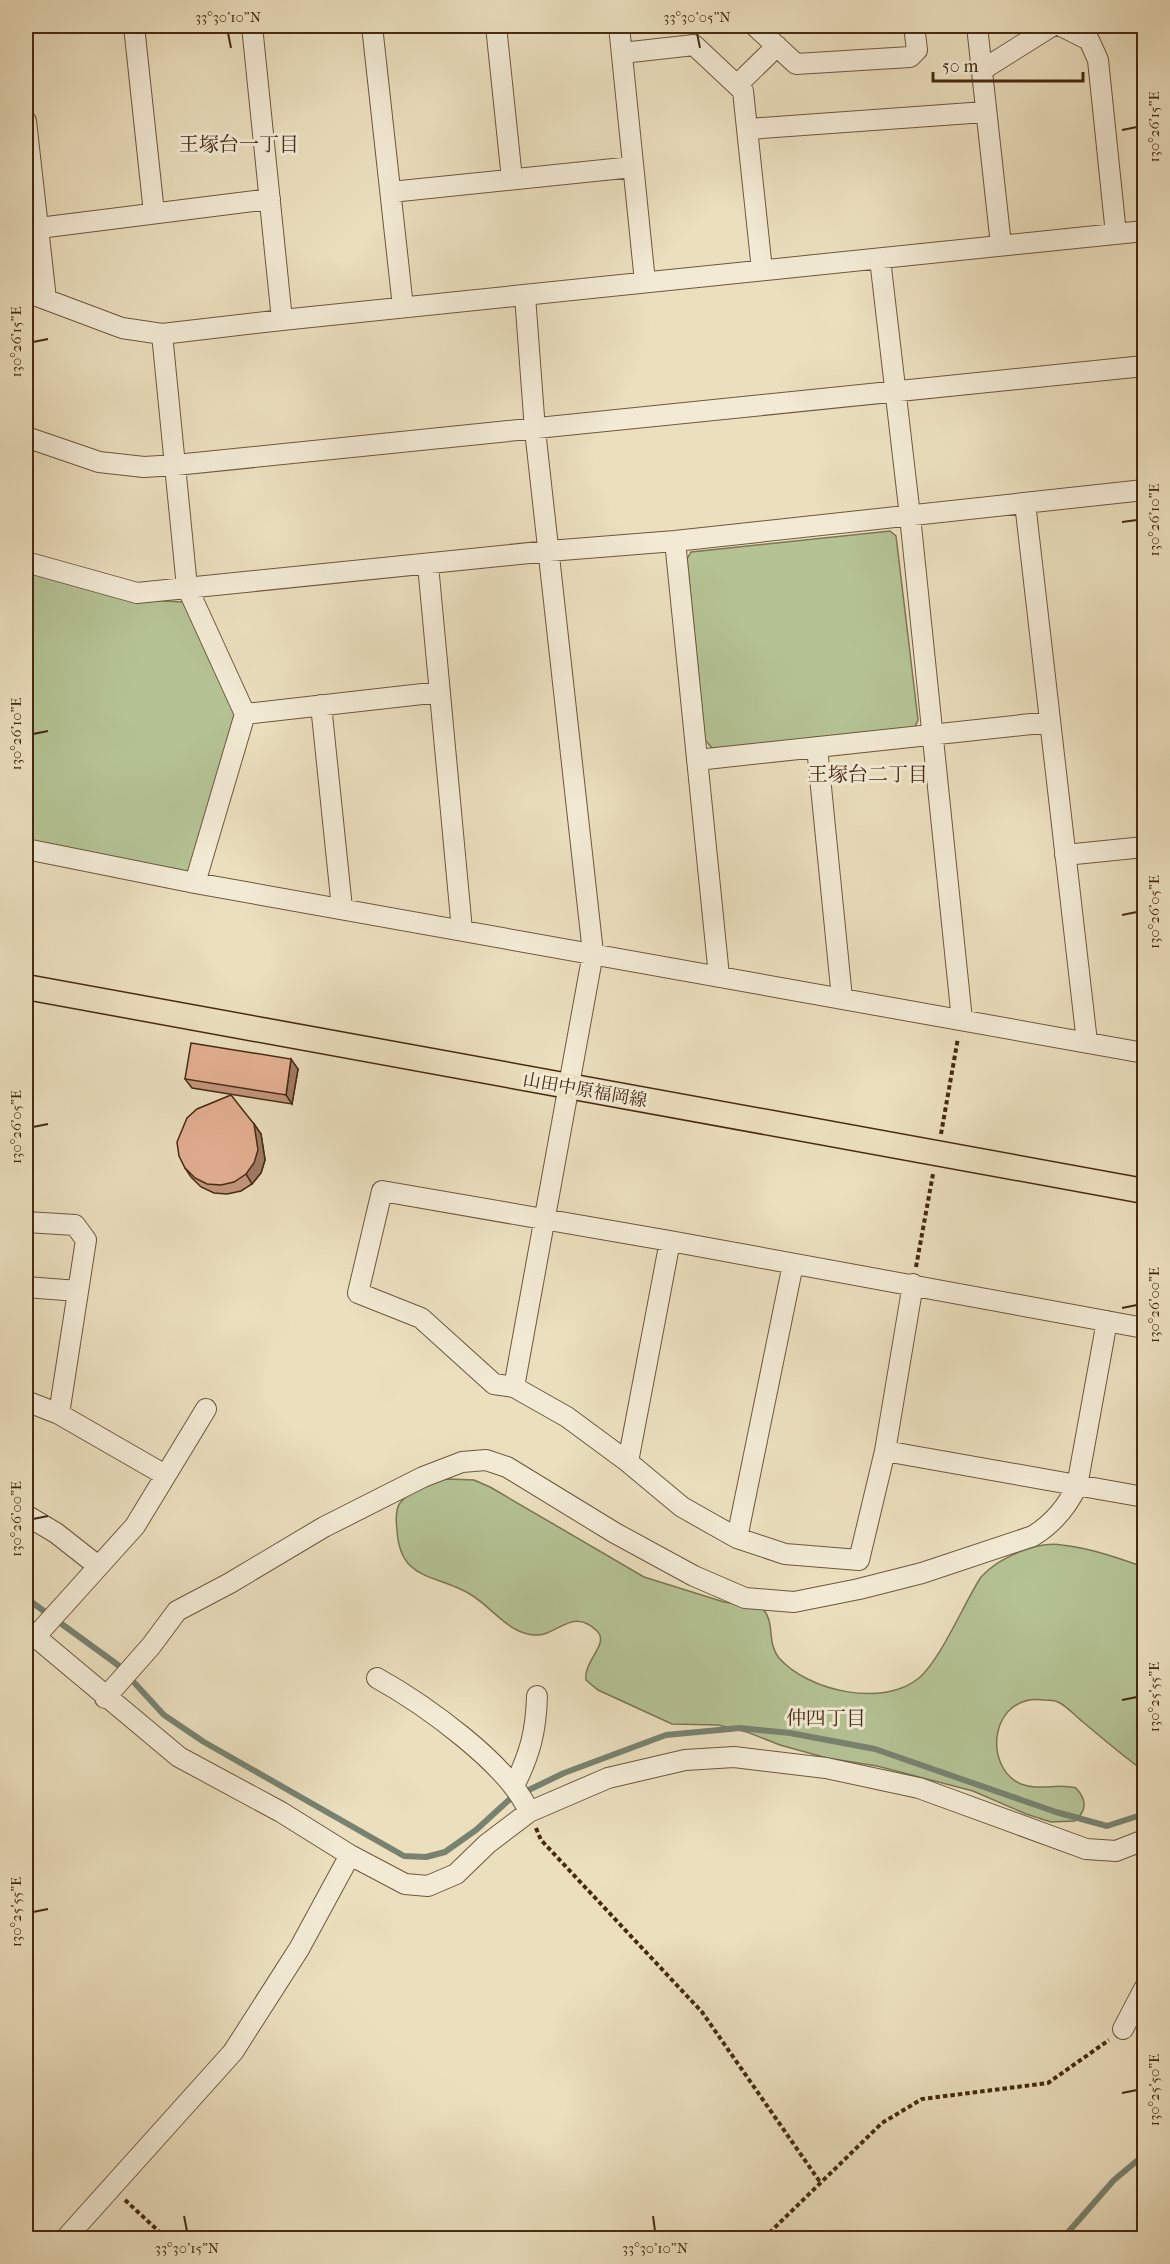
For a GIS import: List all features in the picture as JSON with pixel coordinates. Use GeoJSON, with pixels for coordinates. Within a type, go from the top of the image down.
{"type":"FeatureCollection","features":[{"type":"Feature","properties":{"kind":"main road","name":"山田中原福岡線"},"geometry":{"type":"LineString","coordinates":[[26,987],[1144,1191]]}},
{"type":"Feature","properties":{"kind":"street"},"geometry":{"type":"LineString","coordinates":[[134,26],[153,213]]}},
{"type":"Feature","properties":{"kind":"street"},"geometry":{"type":"LineString","coordinates":[[252,26],[282,320]]}},
{"type":"Feature","properties":{"kind":"street"},"geometry":{"type":"LineString","coordinates":[[372,26],[404,307]]}},
{"type":"Feature","properties":{"kind":"street"},"geometry":{"type":"LineString","coordinates":[[496,26],[512,179]]}},
{"type":"Feature","properties":{"kind":"street"},"geometry":{"type":"LineString","coordinates":[[619,26],[645,282]]}},
{"type":"Feature","properties":{"kind":"street"},"geometry":{"type":"LineString","coordinates":[[755,26],[796,64],[910,57],[917,50],[914,26]]}},
{"type":"Feature","properties":{"kind":"street"},"geometry":{"type":"LineString","coordinates":[[977,26],[1001,245]]}},
{"type":"Feature","properties":{"kind":"street"},"geometry":{"type":"LineString","coordinates":[[982,70],[1052,26]]}},
{"type":"Feature","properties":{"kind":"street"},"geometry":{"type":"LineString","coordinates":[[1061,26],[1089,40],[1098,60],[1116,234]]}},
{"type":"Feature","properties":{"kind":"street"},"geometry":{"type":"LineString","coordinates":[[622,53],[694,45],[743,91],[762,270]]}},
{"type":"Feature","properties":{"kind":"street"},"geometry":{"type":"LineString","coordinates":[[737,85],[777,46]]}},
{"type":"Feature","properties":{"kind":"street"},"geometry":{"type":"LineString","coordinates":[[748,129],[985,112]]}},
{"type":"Feature","properties":{"kind":"street"},"geometry":{"type":"LineString","coordinates":[[26,121],[46,299]]}},
{"type":"Feature","properties":{"kind":"street"},"geometry":{"type":"LineString","coordinates":[[391,192],[633,167]]}},
{"type":"Feature","properties":{"kind":"street"},"geometry":{"type":"LineString","coordinates":[[39,228],[270,199]]}},
{"type":"Feature","properties":{"kind":"street"},"geometry":{"type":"LineString","coordinates":[[26,292],[122,328],[162,334],[1144,231]]}},
{"type":"Feature","properties":{"kind":"street"},"geometry":{"type":"LineString","coordinates":[[880,259],[910,516],[962,1020]]}},
{"type":"Feature","properties":{"kind":"street"},"geometry":{"type":"LineString","coordinates":[[514,1386],[571,1087],[593,953],[535,430],[525,296]]}},
{"type":"Feature","properties":{"kind":"street"},"geometry":{"type":"LineString","coordinates":[[162,334],[187,587],[245,714],[195,883]]}},
{"type":"Feature","properties":{"kind":"street"},"geometry":{"type":"LineString","coordinates":[[26,437],[99,462],[144,467],[176,465],[1144,366]]}},
{"type":"Feature","properties":{"kind":"street"},"geometry":{"type":"LineString","coordinates":[[26,562],[137,592],[428,565],[549,551],[675,541],[1144,490]]}},
{"type":"Feature","properties":{"kind":"street"},"geometry":{"type":"LineString","coordinates":[[1025,504],[1087,1042]]}},
{"type":"Feature","properties":{"kind":"street"},"geometry":{"type":"LineString","coordinates":[[675,541],[719,976]]}},
{"type":"Feature","properties":{"kind":"street"},"geometry":{"type":"LineString","coordinates":[[428,565],[462,930]]}},
{"type":"Feature","properties":{"kind":"street"},"geometry":{"type":"LineString","coordinates":[[245,714],[440,692]]}},
{"type":"Feature","properties":{"kind":"street"},"geometry":{"type":"LineString","coordinates":[[321,705],[342,909]]}},
{"type":"Feature","properties":{"kind":"street"},"geometry":{"type":"LineString","coordinates":[[697,760],[1050,722]]}},
{"type":"Feature","properties":{"kind":"street"},"geometry":{"type":"LineString","coordinates":[[817,747],[842,998]]}},
{"type":"Feature","properties":{"kind":"street"},"geometry":{"type":"LineString","coordinates":[[1065,855],[1144,847]]}},
{"type":"Feature","properties":{"kind":"street"},"geometry":{"type":"LineString","coordinates":[[26,849],[195,883],[1144,1053]]}},
{"type":"Feature","properties":{"kind":"street"},"geometry":{"type":"LineString","coordinates":[[913,1284],[885,1451],[859,1560],[785,1554],[737,1538],[682,1507],[628,1462],[567,1417],[514,1386],[494,1384],[421,1318],[358,1293],[382,1191],[913,1284],[1144,1328]]}},
{"type":"Feature","properties":{"kind":"street"},"geometry":{"type":"LineString","coordinates":[[26,1222],[75,1225],[86,1240],[64,1396],[59,1414]]}},
{"type":"Feature","properties":{"kind":"street"},"geometry":{"type":"LineString","coordinates":[[628,1462],[670,1241]]}},
{"type":"Feature","properties":{"kind":"street"},"geometry":{"type":"LineString","coordinates":[[737,1538],[793,1264]]}},
{"type":"Feature","properties":{"kind":"street"},"geometry":{"type":"LineString","coordinates":[[26,1287],[78,1291]]}},
{"type":"Feature","properties":{"kind":"street"},"geometry":{"type":"LineString","coordinates":[[105,1698],[151,1646],[177,1611],[230,1583],[324,1527],[423,1477],[462,1462],[486,1460],[507,1467],[615,1533],[694,1576],[745,1598],[794,1602],[922,1573],[1034,1536],[1047,1528],[1068,1505],[1077,1486],[1107,1321]]}},
{"type":"Feature","properties":{"kind":"street"},"geometry":{"type":"LineString","coordinates":[[26,1401],[59,1414],[165,1475]]}},
{"type":"Feature","properties":{"kind":"street"},"geometry":{"type":"LineString","coordinates":[[206,1409],[135,1526],[30,1633],[105,1698],[179,1757],[281,1812],[350,1855],[405,1884],[428,1886],[456,1874],[487,1844],[529,1812],[608,1778],[685,1760],[734,1756],[826,1768],[919,1788],[1086,1849],[1116,1851],[1144,1840]]}},
{"type":"Feature","properties":{"kind":"street"},"geometry":{"type":"LineString","coordinates":[[885,1451],[1144,1497]]}},
{"type":"Feature","properties":{"kind":"street"},"geometry":{"type":"LineString","coordinates":[[26,1515],[56,1533],[98,1566]]}},
{"type":"Feature","properties":{"kind":"street"},"geometry":{"type":"LineString","coordinates":[[376,1678],[430,1709],[514,1786],[529,1812]]}},
{"type":"Feature","properties":{"kind":"street"},"geometry":{"type":"LineString","coordinates":[[514,1786],[527,1760],[536,1728],[537,1696]]}},
{"type":"Feature","properties":{"kind":"street"},"geometry":{"type":"LineString","coordinates":[[66,2238],[233,2052],[299,1949],[350,1855]]}},
{"type":"Feature","properties":{"kind":"street"},"geometry":{"type":"LineString","coordinates":[[1123,2029],[1144,1989]]}},
{"type":"Feature","properties":{"kind":"path"},"geometry":{"type":"LineString","coordinates":[[529,1812],[541,1840],[702,2012],[820,2181]]}},
{"type":"Feature","properties":{"kind":"path"},"geometry":{"type":"LineString","coordinates":[[764,2238],[882,2123],[922,2099],[1048,2083],[1123,2029]]}},
{"type":"Feature","properties":{"kind":"path"},"geometry":{"type":"LineString","coordinates":[[111,2187],[166,2238]]}},
{"type":"Feature","properties":{"kind":"green space"},"geometry":{"type":"Polygon","coordinates":[[[890,531],[896,536],[918,720],[914,729],[713,749],[705,740],[687,559],[691,552],[890,531]]]}},
{"type":"Feature","properties":{"kind":"green space"},"geometry":{"type":"Polygon","coordinates":[[[26,572],[127,599],[184,602],[236,709],[191,872],[26,843],[26,572]]]}},
{"type":"Feature","properties":{"kind":"green space"},"geometry":{"type":"Polygon","coordinates":[[[448,1479],[474,1480],[490,1487],[644,1577],[724,1602],[762,1608],[769,1619],[773,1645],[779,1658],[792,1670],[808,1679],[846,1692],[867,1694],[886,1692],[904,1687],[919,1678],[944,1645],[981,1577],[997,1563],[1018,1552],[1052,1544],[1072,1546],[1144,1567],[1144,1771],[1065,1706],[1051,1700],[1026,1701],[1012,1708],[1003,1719],[998,1733],[997,1748],[1001,1763],[1009,1775],[1021,1784],[1035,1787],[1076,1788],[1084,1805],[1082,1813],[1075,1821],[1051,1822],[973,1791],[877,1766],[827,1758],[718,1725],[672,1724],[598,1690],[586,1680],[588,1666],[600,1641],[597,1631],[588,1624],[580,1621],[572,1622],[542,1634],[525,1633],[509,1625],[473,1596],[413,1569],[405,1560],[400,1547],[396,1516],[398,1506],[404,1498],[416,1490],[448,1479]]]}},
{"type":"Feature","properties":{"kind":"building"},"geometry":{"type":"Polygon","coordinates":[[[191,1043],[291,1059],[286,1095],[185,1079],[191,1043]]]}},
{"type":"Feature","properties":{"kind":"building"},"geometry":{"type":"Polygon","coordinates":[[[231,1095],[254,1124],[258,1150],[254,1163],[246,1174],[234,1182],[221,1185],[207,1184],[195,1178],[185,1168],[179,1156],[177,1142],[187,1118],[197,1109],[231,1095]]]}},
{"type":"Feature","properties":{"kind":"waterway"},"geometry":{"type":"LineString","coordinates":[[26,1598],[118,1665],[164,1715],[204,1742],[404,1856],[426,1857],[445,1852],[476,1830],[510,1799],[564,1773],[666,1735],[740,1728],[790,1733],[875,1749],[1056,1812],[1107,1826],[1144,1814]]}},
{"type":"Feature","properties":{"kind":"waterway"},"geometry":{"type":"LineString","coordinates":[[1063,2238],[1114,2180],[1144,2155]]}},
{"type":"Feature","properties":{"kind":"district","name":"王塚台一丁目"},"geometry":{"type":"Point","coordinates":[239,144]}},
{"type":"Feature","properties":{"kind":"district","name":"王塚台二丁目"},"geometry":{"type":"Point","coordinates":[868,774]}},
{"type":"Feature","properties":{"kind":"district","name":"仲四丁目"},"geometry":{"type":"Point","coordinates":[826,1718]}}]}
